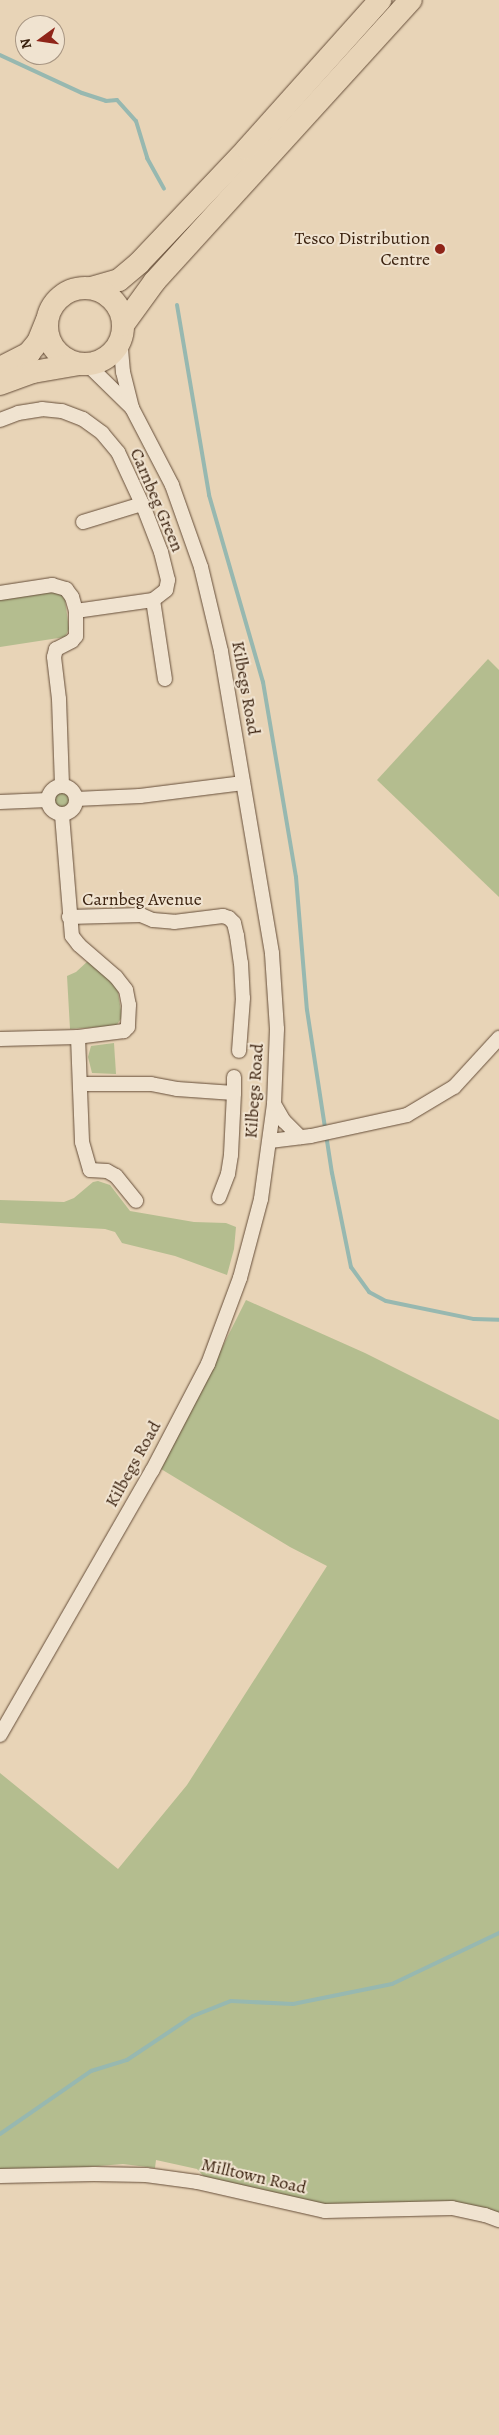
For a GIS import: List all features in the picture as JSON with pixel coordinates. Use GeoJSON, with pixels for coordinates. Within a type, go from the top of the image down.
{"type":"FeatureCollection","features":[{"type":"Feature","properties":{"kind":"highway"},"geometry":{"type":"LineString","coordinates":[[0,368],[28,353],[38,342],[50,311],[61,296],[80,288],[91,288],[119,280],[139,263],[247,149],[380,0]]}},
{"type":"Feature","properties":{"kind":"highway"},"geometry":{"type":"LineString","coordinates":[[0,384],[33,372],[104,360],[111,354],[155,281],[411,0]]}},
{"type":"Feature","properties":{"kind":"highway"},"geometry":{"type":"LineString","coordinates":[[91,288],[103,293],[113,301],[120,312],[122,333]]}},
{"type":"Feature","properties":{"kind":"highway"},"geometry":{"type":"LineString","coordinates":[[47,320],[47,332],[51,343],[58,353],[68,360],[83,364]]}},
{"type":"Feature","properties":{"kind":"street","name":"Kilbegs Road"},"geometry":{"type":"LineString","coordinates":[[0,1735],[152,1471],[208,1364],[240,1278],[261,1200],[274,1104],[277,1029],[272,952],[222,651],[202,567],[172,485],[132,408],[124,372],[122,333]]}},
{"type":"Feature","properties":{"kind":"street","name":"Kilbegs Road"},"geometry":{"type":"LineString","coordinates":[[83,364],[132,408]]}},
{"type":"Feature","properties":{"kind":"street","name":"Carnbeg Green"},"geometry":{"type":"LineString","coordinates":[[0,420],[18,413],[42,409],[62,412],[83,420],[110,441],[125,464],[161,552],[168,580],[166,590],[153,600]]}},
{"type":"Feature","properties":{"kind":"street"},"geometry":{"type":"LineString","coordinates":[[83,522],[142,504]]}},
{"type":"Feature","properties":{"kind":"street"},"geometry":{"type":"LineString","coordinates":[[0,593],[43,586],[58,586],[70,592],[76,611],[77,630],[74,639],[56,649],[54,657],[62,786]]}},
{"type":"Feature","properties":{"kind":"street"},"geometry":{"type":"LineString","coordinates":[[76,611],[153,600],[165,680]]}},
{"type":"Feature","properties":{"kind":"street"},"geometry":{"type":"LineString","coordinates":[[76,799],[140,796],[243,783]]}},
{"type":"Feature","properties":{"kind":"street"},"geometry":{"type":"LineString","coordinates":[[62,786],[70,788],[76,799],[74,808],[62,814],[50,808],[48,800],[54,788],[62,786]]}},
{"type":"Feature","properties":{"kind":"street"},"geometry":{"type":"LineString","coordinates":[[0,802],[48,800]]}},
{"type":"Feature","properties":{"kind":"street","name":"Carnbeg Avenue"},"geometry":{"type":"LineString","coordinates":[[62,814],[70,931],[74,941],[116,977],[126,990],[129,1005],[128,1027],[124,1031],[78,1037]]}},
{"type":"Feature","properties":{"kind":"street","name":"Carnbeg Avenue"},"geometry":{"type":"LineString","coordinates":[[69,917],[141,915],[153,920],[168,922],[223,916],[229,918],[234,923],[241,963],[243,998],[239,1051]]}},
{"type":"Feature","properties":{"kind":"street"},"geometry":{"type":"LineString","coordinates":[[0,1039],[78,1037],[85,1175],[108,1171],[116,1176],[136,1201]]}},
{"type":"Feature","properties":{"kind":"street"},"geometry":{"type":"LineString","coordinates":[[270,1141],[305,1137],[407,1115],[454,1087],[499,1038]]}},
{"type":"Feature","properties":{"kind":"street"},"geometry":{"type":"LineString","coordinates":[[219,1197],[228,1174],[231,1155],[234,1077]]}},
{"type":"Feature","properties":{"kind":"street"},"geometry":{"type":"LineString","coordinates":[[80,1084],[151,1084],[176,1089],[234,1093]]}},
{"type":"Feature","properties":{"kind":"street"},"geometry":{"type":"LineString","coordinates":[[274,1104],[284,1120],[305,1137]]}},
{"type":"Feature","properties":{"kind":"street","name":"Milltown Road"},"geometry":{"type":"LineString","coordinates":[[0,2176],[146,2175],[197,2182],[325,2211],[452,2208],[499,2220]]}},
{"type":"Feature","properties":{"kind":"green space"},"geometry":{"type":"Polygon","coordinates":[[[52,591],[62,594],[65,600],[69,629],[65,637],[0,647],[0,600],[52,591]]]}},
{"type":"Feature","properties":{"kind":"green space"},"geometry":{"type":"Polygon","coordinates":[[[488,659],[499,670],[499,897],[377,780],[488,659]]]}},
{"type":"Feature","properties":{"kind":"green space"},"geometry":{"type":"Polygon","coordinates":[[[62,792],[70,800],[62,808],[54,800],[62,792]]]}},
{"type":"Feature","properties":{"kind":"green space"},"geometry":{"type":"Polygon","coordinates":[[[89,960],[112,981],[118,992],[122,1017],[116,1026],[70,1029],[67,976],[76,972],[89,960]]]}},
{"type":"Feature","properties":{"kind":"green space"},"geometry":{"type":"Polygon","coordinates":[[[114,1043],[116,1074],[92,1073],[88,1057],[91,1046],[114,1043]]]}},
{"type":"Feature","properties":{"kind":"green space"},"geometry":{"type":"Polygon","coordinates":[[[98,1181],[110,1185],[130,1211],[194,1222],[226,1223],[236,1227],[234,1249],[227,1275],[175,1256],[122,1243],[115,1232],[105,1229],[0,1223],[0,1200],[64,1202],[74,1198],[93,1182],[98,1181]]]}},
{"type":"Feature","properties":{"kind":"green space"},"geometry":{"type":"Polygon","coordinates":[[[246,1300],[365,1353],[499,1420],[499,1932],[425,1968],[499,1933],[499,2214],[325,2207],[207,2180],[197,2169],[156,2160],[155,2168],[123,2164],[25,2172],[0,2170],[0,1773],[118,1869],[187,1785],[327,1566],[290,1547],[161,1469],[246,1300]]]}},
{"type":"Feature","properties":{"kind":"waterway"},"geometry":{"type":"LineString","coordinates":[[0,55],[82,93],[106,101],[117,100],[136,121],[147,158],[164,189]]}},
{"type":"Feature","properties":{"kind":"waterway"},"geometry":{"type":"LineString","coordinates":[[177,305],[209,495],[263,682],[296,877],[307,1010],[332,1173],[351,1267],[369,1292],[386,1301],[474,1319],[499,1320]]}},
{"type":"Feature","properties":{"kind":"waterway"},"geometry":{"type":"LineString","coordinates":[[0,2134],[91,2071],[127,2060],[193,2016],[231,2001],[293,2004],[392,1984],[499,1933]]}},
{"type":"Feature","properties":{"kind":"place","name":"Tesco Distribution Centre"},"geometry":{"type":"Point","coordinates":[440,249]}}]}
